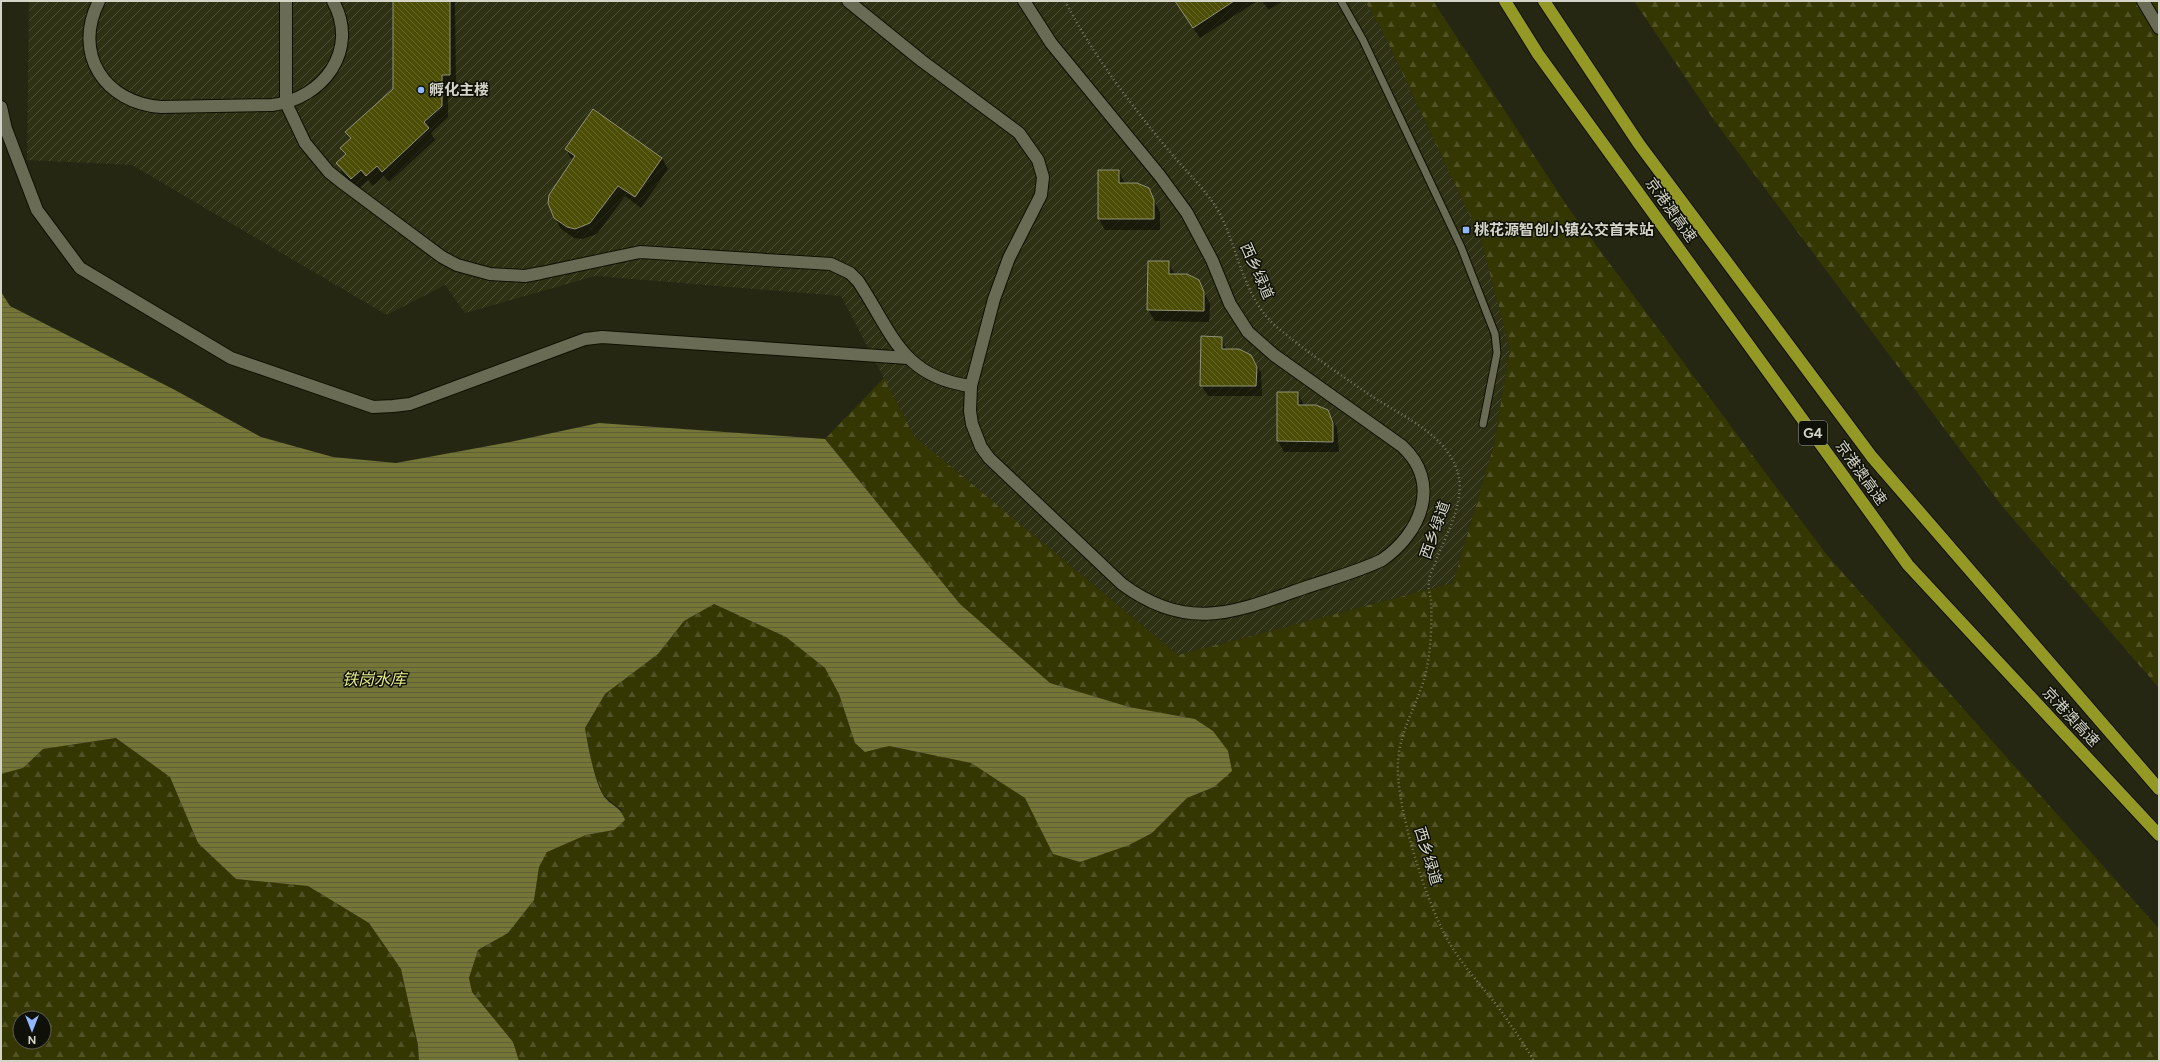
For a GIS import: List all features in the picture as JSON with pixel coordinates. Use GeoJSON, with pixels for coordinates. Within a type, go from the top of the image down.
{"type":"FeatureCollection","features":[{"type":"Feature","properties":{"kind":"highway","name":"京港澳高速"},"geometry":{"type":"LineString","coordinates":[[1505,1],[1548,67],[1908,565],[2159,835]]}},
{"type":"Feature","properties":{"kind":"highway","name":"京港澳高速"},"geometry":{"type":"LineString","coordinates":[[1544,1],[1639,144],[1872,457],[2159,789]]}},
{"type":"Feature","properties":{"kind":"street"},"geometry":{"type":"LineString","coordinates":[[99,1],[90,24],[90,52],[102,77],[122,96],[148,106],[161,107],[286,103],[299,99],[317,88],[331,72],[337,60],[342,33],[340,19],[333,1]]}},
{"type":"Feature","properties":{"kind":"street"},"geometry":{"type":"LineString","coordinates":[[286,1],[286,103],[305,143],[329,172],[427,248],[457,265],[490,274],[524,276],[640,252],[831,264],[841,268],[858,280],[894,341],[908,358],[927,373],[941,380],[971,386]]}},
{"type":"Feature","properties":{"kind":"street"},"geometry":{"type":"LineString","coordinates":[[848,1],[922,61],[1019,133],[1038,160],[1043,177],[1041,195],[1009,258],[994,299],[971,386],[969,399],[972,424],[979,442],[989,458],[1122,584],[1136,594],[1166,608],[1199,614],[1232,612],[1371,565],[1387,557],[1401,545],[1412,531],[1420,515],[1424,485],[1414,460],[1402,446],[1274,355],[1248,332],[1230,304],[1212,260],[1187,213],[1160,176],[1051,43],[1024,1]]}},
{"type":"Feature","properties":{"kind":"street"},"geometry":{"type":"LineString","coordinates":[[2143,1],[2159,28]]}},
{"type":"Feature","properties":{"kind":"street"},"geometry":{"type":"LineString","coordinates":[[1,107],[6,129],[37,210],[80,268],[231,358],[372,407],[410,404],[585,339],[602,337],[908,358]]}},
{"type":"Feature","properties":{"kind":"lane"},"geometry":{"type":"LineString","coordinates":[[1341,1],[1363,40],[1461,247],[1495,334],[1497,353],[1483,424]]}},
{"type":"Feature","properties":{"kind":"path","name":"西乡绿道"},"geometry":{"type":"LineString","coordinates":[[1065,1],[1097,57],[1166,147],[1212,201],[1220,214],[1252,293],[1265,314],[1275,325],[1369,395],[1430,434],[1449,452],[1455,463],[1460,477],[1460,491],[1456,510],[1429,580],[1431,601],[1429,654],[1424,678],[1402,739],[1398,755],[1398,788],[1406,822],[1430,899],[1446,937],[1468,970],[1521,1039],[1534,1061]]}},
{"type":"Feature","properties":{"kind":"shaded area"},"geometry":{"type":"Polygon","coordinates":[[[29,1],[1365,1],[1382,30],[1480,237],[1510,348],[1494,445],[1453,583],[1178,655],[914,436],[841,296],[595,276],[465,313],[445,285],[387,315],[132,165],[27,160],[29,1]]]}},
{"type":"Feature","properties":{"kind":"green space"},"geometry":{"type":"Polygon","coordinates":[[[1365,1],[1433,1],[1569,209],[1826,554],[2159,929],[2159,1061],[519,1061],[513,1042],[472,992],[469,978],[478,950],[508,933],[534,900],[539,867],[547,852],[586,835],[614,830],[622,810],[603,795],[592,764],[585,728],[605,694],[658,654],[684,621],[714,604],[786,637],[825,668],[839,694],[855,743],[865,752],[889,746],[971,763],[1025,797],[1054,854],[1080,862],[1152,833],[1187,798],[1214,787],[1195,719],[1129,707],[1050,683],[960,604],[825,439],[884,378],[914,436],[1178,655],[1453,583],[1494,445],[1510,348],[1480,237],[1382,30],[1365,1]]]}},
{"type":"Feature","properties":{"kind":"green space"},"geometry":{"type":"Polygon","coordinates":[[[1634,1],[2159,1],[2159,688],[2002,506],[1714,120],[1634,1]]]}},
{"type":"Feature","properties":{"kind":"green space"},"geometry":{"type":"Polygon","coordinates":[[[116,738],[170,777],[198,843],[236,879],[308,886],[369,923],[401,969],[418,1045],[419,1061],[1,1061],[1,774],[23,768],[43,749],[116,738]]]}},
{"type":"Feature","properties":{"kind":"water","name":"铁岗水库"},"geometry":{"type":"Polygon","coordinates":[[[1,292],[10,306],[173,389],[261,437],[333,457],[396,463],[510,442],[599,423],[825,439],[960,604],[1050,683],[1129,707],[1195,719],[1213,731],[1228,751],[1232,771],[1214,787],[1187,798],[1152,833],[1129,845],[1080,862],[1053,854],[1025,798],[971,763],[889,746],[865,752],[855,743],[839,694],[825,668],[786,637],[714,604],[684,621],[658,654],[605,694],[585,728],[592,762],[603,795],[618,808],[625,820],[614,830],[586,835],[547,852],[539,867],[534,900],[508,933],[478,950],[469,978],[472,992],[513,1042],[519,1061],[419,1061],[418,1045],[401,969],[369,923],[308,886],[236,879],[198,843],[170,777],[116,738],[43,749],[23,768],[1,774],[1,292]]]}},
{"type":"Feature","properties":{"kind":"building","name":"孵化主楼"},"geometry":{"type":"Polygon","coordinates":[[[393,1],[450,1],[450,75],[442,75],[442,106],[424,122],[429,128],[382,172],[377,166],[366,176],[361,170],[351,179],[336,163],[346,154],[340,148],[351,138],[345,132],[393,89],[393,1]]]}},
{"type":"Feature","properties":{"kind":"building"},"geometry":{"type":"Polygon","coordinates":[[[1175,1],[1234,1],[1193,28],[1175,1]]]}},
{"type":"Feature","properties":{"kind":"building"},"geometry":{"type":"Polygon","coordinates":[[[593,109],[662,158],[635,197],[618,186],[590,223],[575,229],[567,227],[554,218],[548,203],[549,195],[575,156],[565,149],[593,109]]]}},
{"type":"Feature","properties":{"kind":"building"},"geometry":{"type":"Polygon","coordinates":[[[1098,170],[1119,170],[1119,183],[1137,183],[1149,188],[1154,200],[1154,219],[1098,219],[1098,170]]]}},
{"type":"Feature","properties":{"kind":"building"},"geometry":{"type":"Polygon","coordinates":[[[1148,261],[1169,261],[1169,274],[1187,274],[1199,280],[1204,292],[1204,311],[1147,310],[1148,261]]]}},
{"type":"Feature","properties":{"kind":"building"},"geometry":{"type":"Polygon","coordinates":[[[1201,336],[1222,337],[1222,349],[1239,349],[1251,355],[1257,367],[1256,386],[1200,386],[1201,336]]]}},
{"type":"Feature","properties":{"kind":"building"},"geometry":{"type":"Polygon","coordinates":[[[1277,392],[1298,392],[1298,405],[1316,405],[1328,410],[1333,423],[1333,442],[1277,441],[1277,392]]]}},
{"type":"Feature","properties":{"kind":"place","name":"孵化主楼"},"geometry":{"type":"Point","coordinates":[421,90]}},
{"type":"Feature","properties":{"kind":"place","name":"桃花源智创小镇公交首末站"},"geometry":{"type":"Point","coordinates":[1466,230]}}]}
